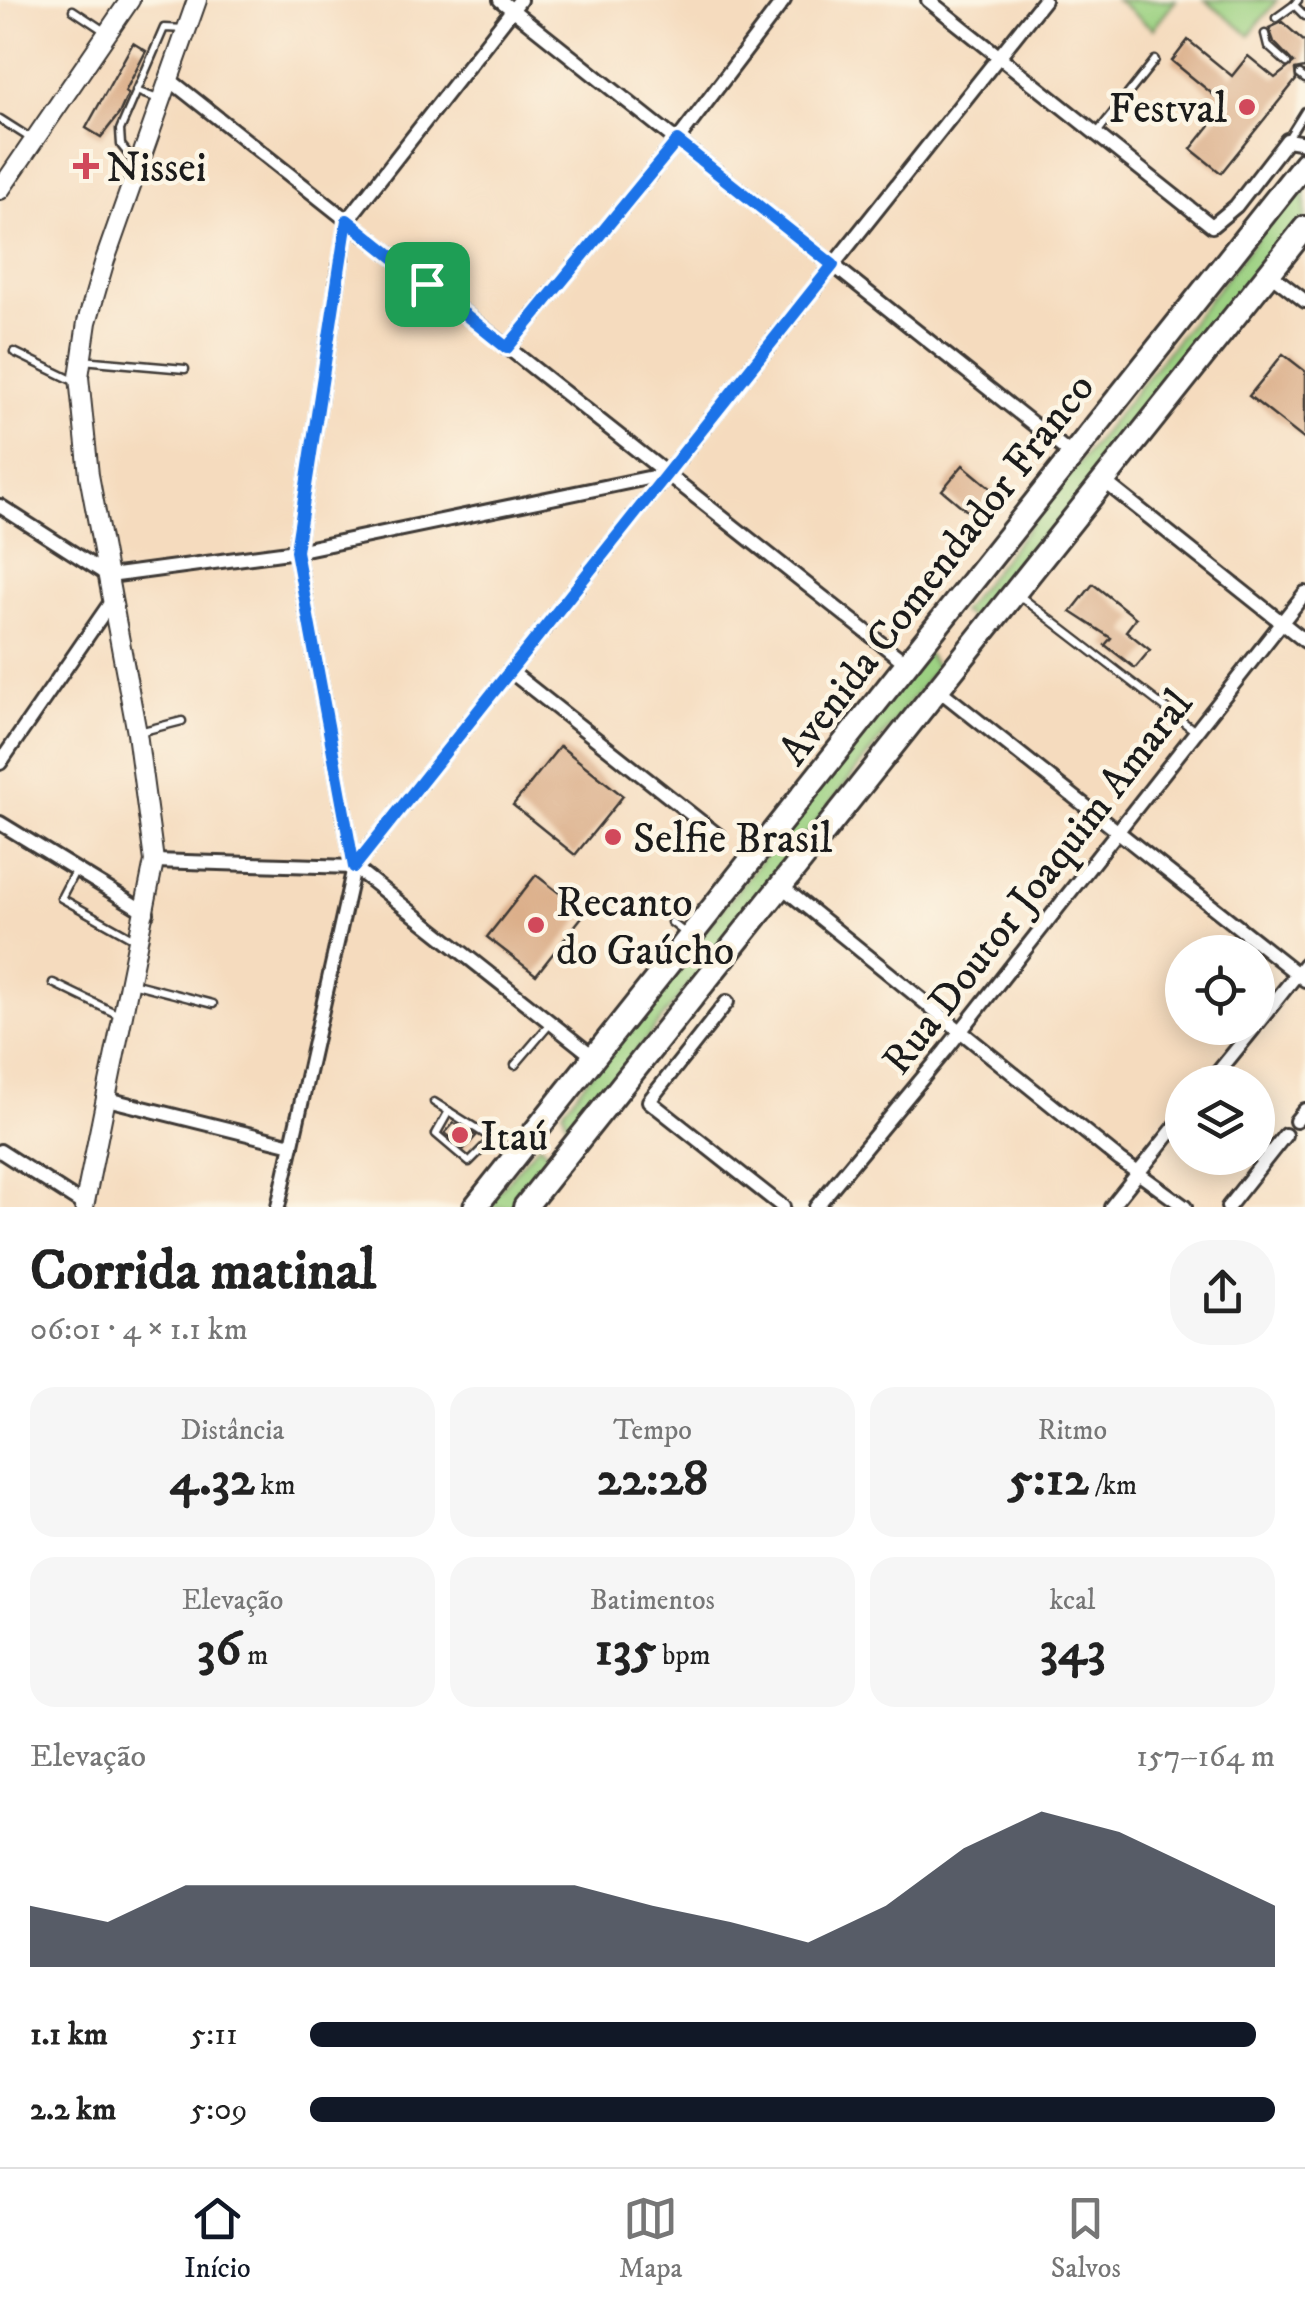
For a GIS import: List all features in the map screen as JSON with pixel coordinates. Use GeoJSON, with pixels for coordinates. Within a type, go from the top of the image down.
{"type":"FeatureCollection","features":[{"type":"Feature","properties":{"kind":"highway","name":"Avenida Comendador Franco"},"geometry":{"type":"LineString","coordinates":[[475,1207],[594,1057],[680,930],[934,630],[1305,163]]}},
{"type":"Feature","properties":{"kind":"highway","name":"Avenida Comendador Franco"},"geometry":{"type":"LineString","coordinates":[[526,1207],[1305,228]]}},
{"type":"Feature","properties":{"kind":"highway"},"geometry":{"type":"LineString","coordinates":[[934,630],[950,624],[959,628],[965,636],[965,655]]}},
{"type":"Feature","properties":{"kind":"highway"},"geometry":{"type":"LineString","coordinates":[[557,1104],[557,1124],[580,1138]]}},
{"type":"Feature","properties":{"kind":"main road"},"geometry":{"type":"LineString","coordinates":[[2,182],[130,0]]}},
{"type":"Feature","properties":{"kind":"main road"},"geometry":{"type":"LineString","coordinates":[[84,1206],[147,913],[154,861],[137,733],[89,475],[80,383],[82,360],[87,322],[197,0]]}},
{"type":"Feature","properties":{"kind":"street"},"geometry":{"type":"LineString","coordinates":[[500,0],[516,5],[677,141],[1072,456]]}},
{"type":"Feature","properties":{"kind":"street"},"geometry":{"type":"LineString","coordinates":[[507,348],[677,141],[784,0]]}},
{"type":"Feature","properties":{"kind":"street"},"geometry":{"type":"LineString","coordinates":[[928,0],[1212,226],[1242,199],[1286,140],[1305,143]]}},
{"type":"Feature","properties":{"kind":"street"},"geometry":{"type":"LineString","coordinates":[[354,867],[1044,0]]}},
{"type":"Feature","properties":{"kind":"street"},"geometry":{"type":"LineString","coordinates":[[278,1207],[354,867],[296,551],[347,220],[516,5]]}},
{"type":"Feature","properties":{"kind":"street"},"geometry":{"type":"LineString","coordinates":[[170,80],[906,664]]}},
{"type":"Feature","properties":{"kind":"street"},"geometry":{"type":"LineString","coordinates":[[1270,272],[1305,301]]}},
{"type":"Feature","properties":{"kind":"street"},"geometry":{"type":"LineString","coordinates":[[0,506],[108,576],[296,551],[667,474]]}},
{"type":"Feature","properties":{"kind":"street"},"geometry":{"type":"LineString","coordinates":[[1104,480],[1305,640]]}},
{"type":"Feature","properties":{"kind":"street","name":"Rua Doutor Joaquim Amaral"},"geometry":{"type":"LineString","coordinates":[[816,1207],[1305,593]]}},
{"type":"Feature","properties":{"kind":"street"},"geometry":{"type":"LineString","coordinates":[[0,763],[113,599]]}},
{"type":"Feature","properties":{"kind":"street"},"geometry":{"type":"LineString","coordinates":[[510,671],[720,838]]}},
{"type":"Feature","properties":{"kind":"street"},"geometry":{"type":"LineString","coordinates":[[938,689],[1302,972],[1275,1003]]}},
{"type":"Feature","properties":{"kind":"street"},"geometry":{"type":"LineString","coordinates":[[0,823],[147,913]]}},
{"type":"Feature","properties":{"kind":"street"},"geometry":{"type":"LineString","coordinates":[[154,861],[354,867],[594,1057]]}},
{"type":"Feature","properties":{"kind":"street"},"geometry":{"type":"LineString","coordinates":[[782,886],[1138,1174],[1185,1207]]}},
{"type":"Feature","properties":{"kind":"street"},"geometry":{"type":"LineString","coordinates":[[727,1002],[649,1100],[784,1207]]}},
{"type":"Feature","properties":{"kind":"street"},"geometry":{"type":"LineString","coordinates":[[1224,1065],[1240,1045]]}},
{"type":"Feature","properties":{"kind":"street"},"geometry":{"type":"LineString","coordinates":[[107,1099],[292,1145]]}},
{"type":"Feature","properties":{"kind":"street"},"geometry":{"type":"LineString","coordinates":[[1228,1207],[1285,1136]]}},
{"type":"Feature","properties":{"kind":"street"},"geometry":{"type":"LineString","coordinates":[[1111,1207],[1165,1140]]}},
{"type":"Feature","properties":{"kind":"street"},"geometry":{"type":"LineString","coordinates":[[0,1151],[84,1206]]}},
{"type":"Feature","properties":{"kind":"lane"},"geometry":{"type":"LineString","coordinates":[[1276,18],[1296,3],[1305,16]]}},
{"type":"Feature","properties":{"kind":"lane"},"geometry":{"type":"LineString","coordinates":[[73,10],[108,33]]}},
{"type":"Feature","properties":{"kind":"lane"},"geometry":{"type":"LineString","coordinates":[[138,167],[121,145],[120,130],[164,28],[187,30]]}},
{"type":"Feature","properties":{"kind":"lane"},"geometry":{"type":"LineString","coordinates":[[1264,34],[1268,46],[1287,63]]}},
{"type":"Feature","properties":{"kind":"lane"},"geometry":{"type":"LineString","coordinates":[[1096,134],[1155,60]]}},
{"type":"Feature","properties":{"kind":"lane"},"geometry":{"type":"LineString","coordinates":[[136,91],[162,100]]}},
{"type":"Feature","properties":{"kind":"lane"},"geometry":{"type":"LineString","coordinates":[[1286,140],[1305,111]]}},
{"type":"Feature","properties":{"kind":"lane"},"geometry":{"type":"LineString","coordinates":[[0,119],[34,140]]}},
{"type":"Feature","properties":{"kind":"lane"},"geometry":{"type":"LineString","coordinates":[[1242,199],[1264,214]]}},
{"type":"Feature","properties":{"kind":"lane"},"geometry":{"type":"LineString","coordinates":[[14,352],[80,383]]}},
{"type":"Feature","properties":{"kind":"lane"},"geometry":{"type":"LineString","coordinates":[[82,360],[185,369]]}},
{"type":"Feature","properties":{"kind":"lane"},"geometry":{"type":"LineString","coordinates":[[1015,592],[1195,731]]}},
{"type":"Feature","properties":{"kind":"lane"},"geometry":{"type":"LineString","coordinates":[[137,733],[182,720]]}},
{"type":"Feature","properties":{"kind":"lane"},"geometry":{"type":"LineString","coordinates":[[76,870],[61,898],[141,942]]}},
{"type":"Feature","properties":{"kind":"lane"},"geometry":{"type":"LineString","coordinates":[[132,983],[213,1004]]}},
{"type":"Feature","properties":{"kind":"lane"},"geometry":{"type":"LineString","coordinates":[[53,984],[125,1017]]}},
{"type":"Feature","properties":{"kind":"lane"},"geometry":{"type":"LineString","coordinates":[[516,1065],[551,1023]]}},
{"type":"Feature","properties":{"kind":"lane"},"geometry":{"type":"LineString","coordinates":[[434,1102],[517,1154]]}},
{"type":"Feature","properties":{"kind":"lane"},"geometry":{"type":"LineString","coordinates":[[449,1111],[436,1134],[469,1162],[492,1139]]}},
{"type":"Feature","properties":{"kind":"green space"},"geometry":{"type":"Polygon","coordinates":[[[1116,0],[1176,0],[1153,29],[1116,0]]]}},
{"type":"Feature","properties":{"kind":"green space"},"geometry":{"type":"Polygon","coordinates":[[[1205,0],[1277,0],[1249,35],[1205,0]]]}},
{"type":"Feature","properties":{"kind":"green space"},"geometry":{"type":"Polygon","coordinates":[[[1305,178],[1305,218],[972,630],[969,616],[961,612],[1305,178]]]}},
{"type":"Feature","properties":{"kind":"green space"},"geometry":{"type":"Polygon","coordinates":[[[926,652],[937,667],[575,1130],[568,1128],[563,1110],[926,652]]]}},
{"type":"Feature","properties":{"kind":"green space"},"geometry":{"type":"Polygon","coordinates":[[[539,1144],[553,1158],[514,1207],[485,1207],[539,1144]]]}},
{"type":"Feature","properties":{"kind":"building","name":"Festval"},"geometry":{"type":"Polygon","coordinates":[[[1282,22],[1305,42],[1305,68],[1295,70],[1296,80],[1221,173],[1191,149],[1226,105],[1172,61],[1188,40],[1232,76],[1248,56],[1275,78],[1294,63],[1274,42],[1269,28],[1282,22]]]}},
{"type":"Feature","properties":{"kind":"building"},"geometry":{"type":"Polygon","coordinates":[[[133,43],[146,51],[125,92],[128,94],[119,114],[101,137],[86,128],[133,43]]]}},
{"type":"Feature","properties":{"kind":"building"},"geometry":{"type":"Polygon","coordinates":[[[1283,354],[1305,371],[1305,440],[1249,396],[1283,354]]]}},
{"type":"Feature","properties":{"kind":"building"},"geometry":{"type":"Polygon","coordinates":[[[963,465],[994,491],[973,516],[942,490],[963,465]]]}},
{"type":"Feature","properties":{"kind":"building"},"geometry":{"type":"Polygon","coordinates":[[[1093,584],[1136,618],[1126,631],[1150,650],[1135,668],[1105,645],[1111,638],[1071,612],[1093,584]]]}},
{"type":"Feature","properties":{"kind":"building"},"geometry":{"type":"Polygon","coordinates":[[[560,746],[623,796],[575,855],[513,805],[560,746]]]}},
{"type":"Feature","properties":{"kind":"building","name":"Recanto do Gaúcho"},"geometry":{"type":"Polygon","coordinates":[[[536,875],[585,913],[536,975],[487,937],[536,875]]]}},
{"type":"Feature","properties":{"kind":"building","name":"Itaú"},"geometry":{"type":"Polygon","coordinates":[[[454,1123],[476,1136],[464,1149],[445,1133],[454,1123]]]}},
{"type":"Feature","properties":{"kind":"place","name":"Festval"},"geometry":{"type":"Point","coordinates":[1247,107]}},
{"type":"Feature","properties":{"kind":"place","name":"Nissei"},"geometry":{"type":"Point","coordinates":[86,166]}},
{"type":"Feature","properties":{"kind":"place","name":"Selfie Brasil"},"geometry":{"type":"Point","coordinates":[613,837]}},
{"type":"Feature","properties":{"kind":"place","name":"Recanto do Gaúcho"},"geometry":{"type":"Point","coordinates":[536,925]}},
{"type":"Feature","properties":{"kind":"place","name":"Itaú"},"geometry":{"type":"Point","coordinates":[460,1135]}},
{"type":"Feature","properties":{"kind":"route"},"geometry":{"type":"LineString","coordinates":[[677,141],[833,265],[354,867],[296,551],[347,220],[427,284],[507,348],[677,141]]}}]}
